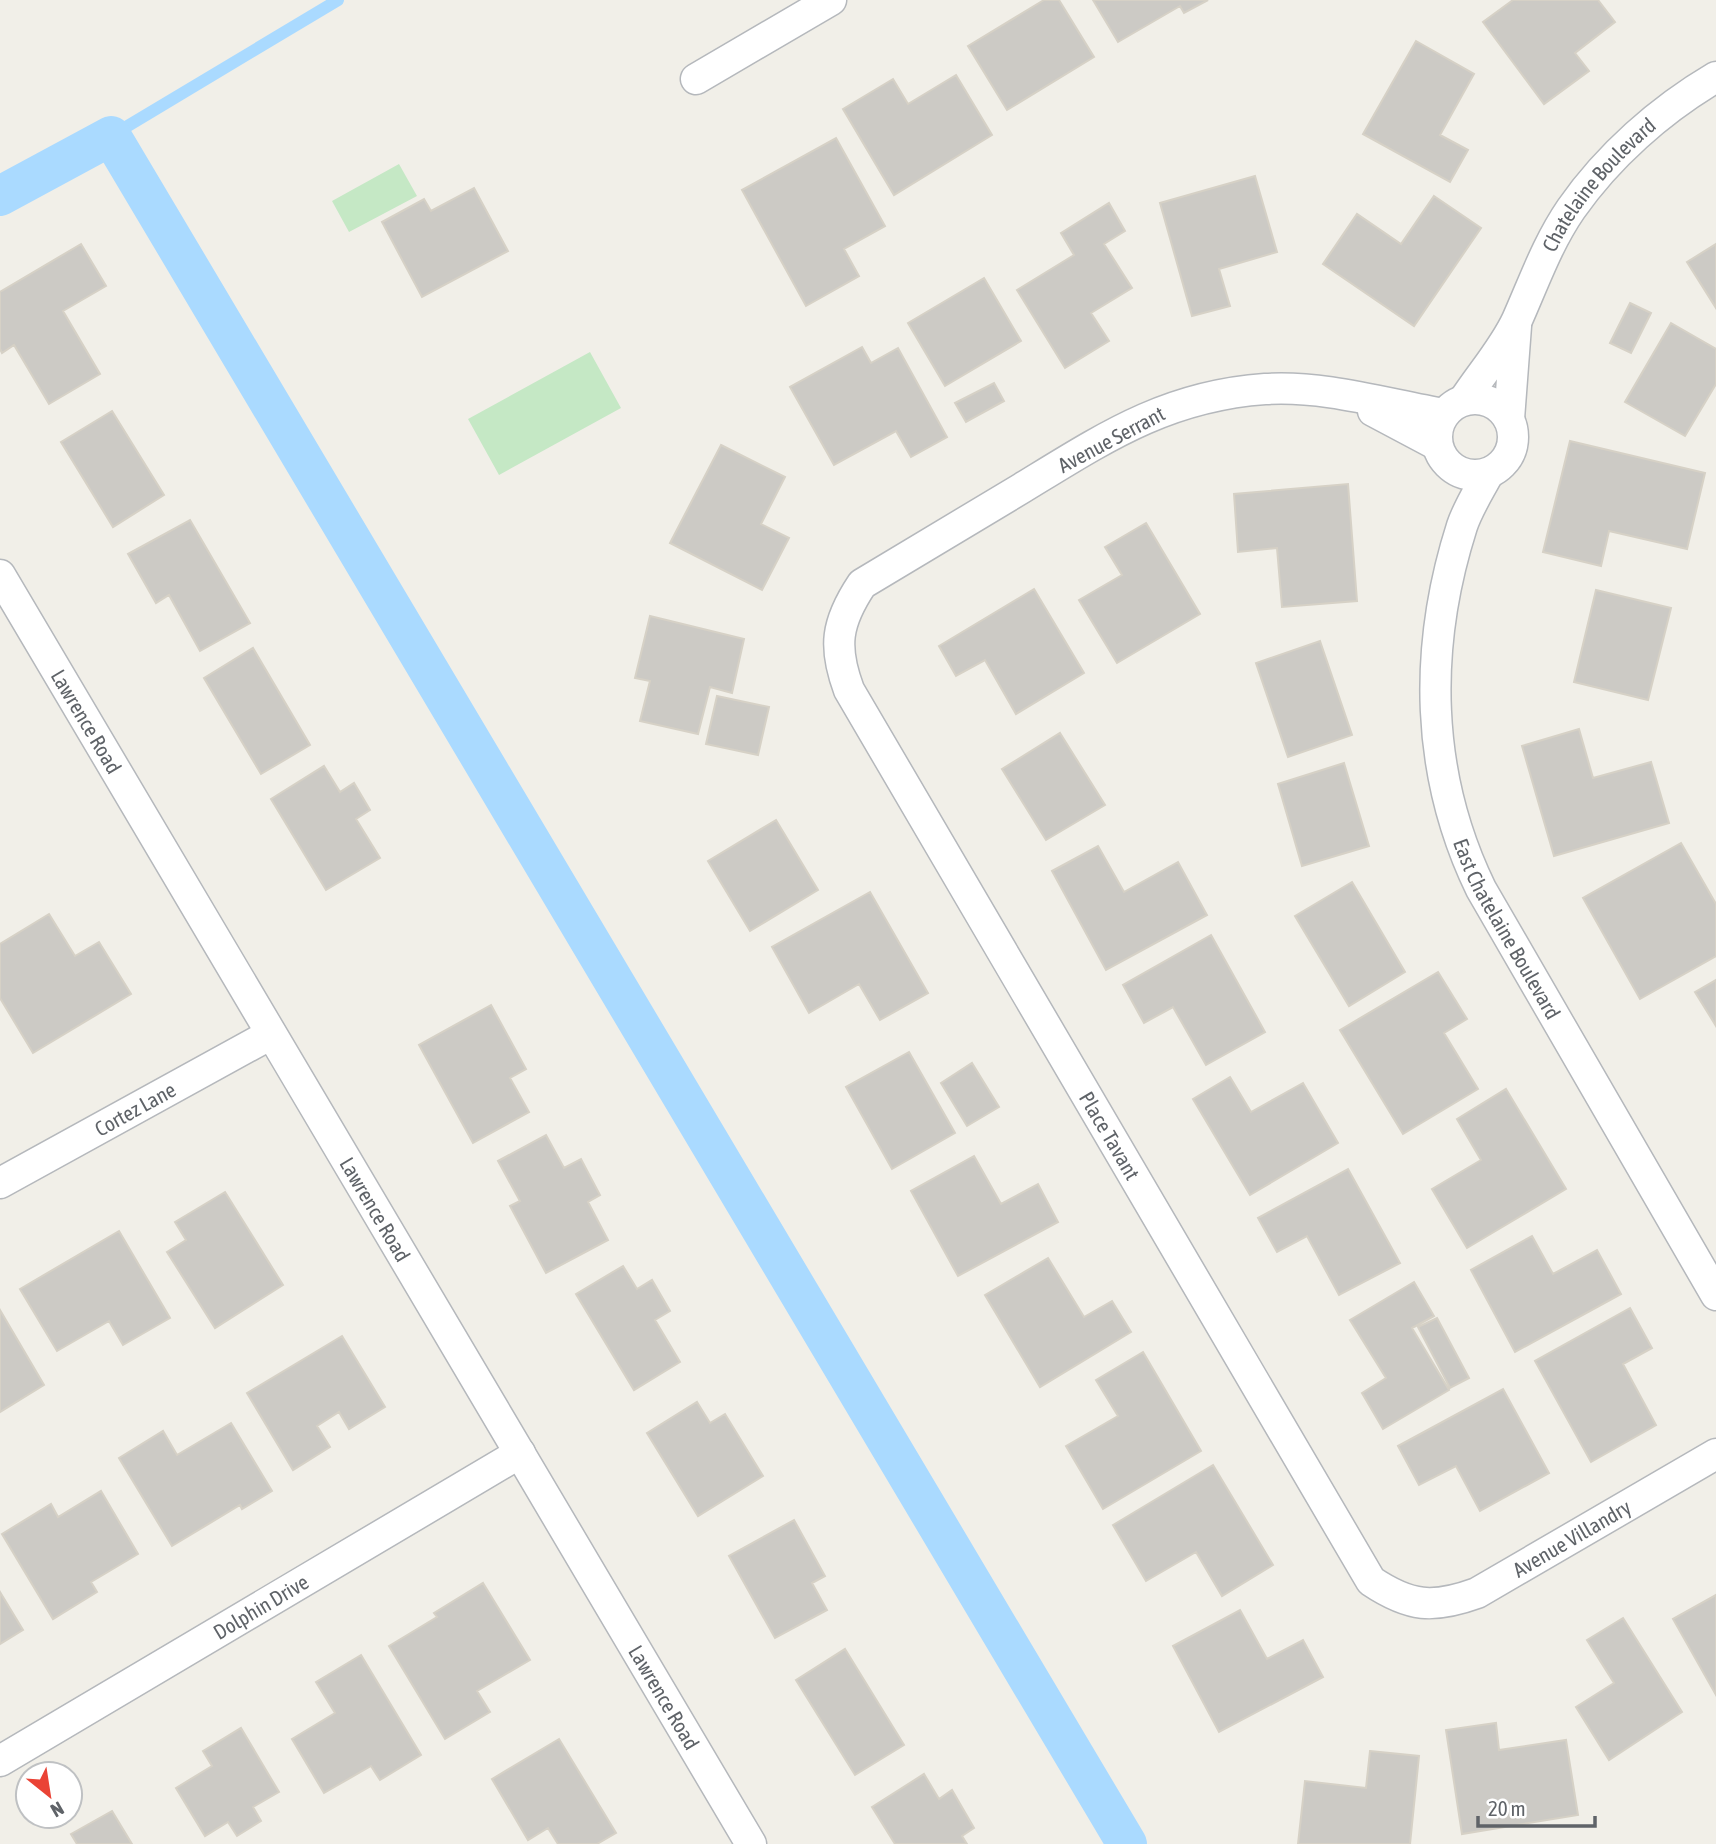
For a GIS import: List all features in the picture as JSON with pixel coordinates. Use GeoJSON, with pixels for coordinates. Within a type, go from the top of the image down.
{"type":"FeatureCollection","features":[{"type":"Feature","properties":{"kind":"street"},"geometry":{"type":"LineString","coordinates":[[696,79],[831,0]]}},
{"type":"Feature","properties":{"kind":"street","name":"Chatelaine Boulevard"},"geometry":{"type":"LineString","coordinates":[[1454,407],[1516,322],[1539,264],[1571,210],[1602,170],[1656,118],[1716,77]]}},
{"type":"Feature","properties":{"kind":"street","name":"Chatelaine Boulevard"},"geometry":{"type":"LineString","coordinates":[[1508,419],[1516,322]]}},
{"type":"Feature","properties":{"kind":"street","name":"Avenue Serrant"},"geometry":{"type":"LineString","coordinates":[[838,635],[846,608],[862,584],[1112,433],[1162,410],[1214,395],[1268,389],[1454,407]]}},
{"type":"Feature","properties":{"kind":"street"},"geometry":{"type":"LineString","coordinates":[[1348,397],[1445,457],[1476,476],[1488,474],[1508,457],[1512,444],[1508,419],[1489,402],[1454,407],[1438,425],[1445,457]]}},
{"type":"Feature","properties":{"kind":"street","name":"East Chatelaine Boulevard"},"geometry":{"type":"LineString","coordinates":[[1445,457],[1463,525]]}},
{"type":"Feature","properties":{"kind":"street","name":"East Chatelaine Boulevard"},"geometry":{"type":"LineString","coordinates":[[1488,474],[1463,525],[1440,614],[1433,677],[1436,740],[1447,801],[1467,861],[1481,889],[1716,1295]]}},
{"type":"Feature","properties":{"kind":"street","name":"Lawrence Road"},"geometry":{"type":"LineString","coordinates":[[0,575],[751,1844]]}},
{"type":"Feature","properties":{"kind":"street","name":"Place Tavant"},"geometry":{"type":"LineString","coordinates":[[838,635],[839,664],[849,690],[1371,1581],[1394,1596],[1422,1604]]}},
{"type":"Feature","properties":{"kind":"street","name":"Cortez Lane"},"geometry":{"type":"LineString","coordinates":[[0,1183],[271,1034]]}},
{"type":"Feature","properties":{"kind":"street","name":"Dolphin Drive"},"geometry":{"type":"LineString","coordinates":[[0,1761],[520,1453]]}},
{"type":"Feature","properties":{"kind":"street","name":"Avenue Villandry"},"geometry":{"type":"LineString","coordinates":[[1422,1604],[1450,1603],[1477,1593],[1716,1454]]}},
{"type":"Feature","properties":{"kind":"green space"},"geometry":{"type":"Polygon","coordinates":[[[399,164],[417,196],[349,232],[332,201],[399,164]]]}},
{"type":"Feature","properties":{"kind":"green space"},"geometry":{"type":"Polygon","coordinates":[[[590,352],[621,408],[499,475],[468,419],[590,352]]]}},
{"type":"Feature","properties":{"kind":"building"},"geometry":{"type":"Polygon","coordinates":[[[1044,0],[1059,0],[1094,57],[1007,110],[968,46],[1044,0]]]}},
{"type":"Feature","properties":{"kind":"building"},"geometry":{"type":"Polygon","coordinates":[[[1093,0],[1208,0],[1184,13],[1180,6],[1118,42],[1093,0]]]}},
{"type":"Feature","properties":{"kind":"building"},"geometry":{"type":"Polygon","coordinates":[[[1513,0],[1598,0],[1615,22],[1575,53],[1589,71],[1544,104],[1483,22],[1513,0]]]}},
{"type":"Feature","properties":{"kind":"building"},"geometry":{"type":"Polygon","coordinates":[[[1416,41],[1474,74],[1440,135],[1468,150],[1450,182],[1363,134],[1416,41]]]}},
{"type":"Feature","properties":{"kind":"building"},"geometry":{"type":"Polygon","coordinates":[[[956,75],[992,135],[894,195],[843,109],[893,79],[908,104],[956,75]]]}},
{"type":"Feature","properties":{"kind":"building"},"geometry":{"type":"Polygon","coordinates":[[[836,138],[885,226],[844,249],[859,276],[806,306],[742,190],[836,138]]]}},
{"type":"Feature","properties":{"kind":"building"},"geometry":{"type":"Polygon","coordinates":[[[1255,176],[1277,252],[1219,269],[1230,306],[1192,316],[1160,203],[1255,176]]]}},
{"type":"Feature","properties":{"kind":"building"},"geometry":{"type":"Polygon","coordinates":[[[474,188],[508,251],[422,297],[382,222],[424,199],[431,211],[474,188]]]}},
{"type":"Feature","properties":{"kind":"building"},"geometry":{"type":"Polygon","coordinates":[[[1434,196],[1481,228],[1414,326],[1323,264],[1357,214],[1401,244],[1434,196]]]}},
{"type":"Feature","properties":{"kind":"building"},"geometry":{"type":"Polygon","coordinates":[[[1109,203],[1125,231],[1104,244],[1132,288],[1091,313],[1109,341],[1065,368],[1017,290],[1074,255],[1061,233],[1109,203]]]}},
{"type":"Feature","properties":{"kind":"building"},"geometry":{"type":"Polygon","coordinates":[[[81,244],[106,286],[63,311],[100,374],[49,404],[14,345],[2,353],[0,349],[0,292],[81,244]]]}},
{"type":"Feature","properties":{"kind":"building"},"geometry":{"type":"Polygon","coordinates":[[[1716,244],[1716,308],[1687,262],[1716,244]]]}},
{"type":"Feature","properties":{"kind":"building"},"geometry":{"type":"Polygon","coordinates":[[[984,278],[1021,341],[945,386],[908,323],[984,278]]]}},
{"type":"Feature","properties":{"kind":"building"},"geometry":{"type":"Polygon","coordinates":[[[1630,303],[1651,313],[1631,353],[1610,343],[1630,303]]]}},
{"type":"Feature","properties":{"kind":"building"},"geometry":{"type":"Polygon","coordinates":[[[1671,323],[1716,349],[1716,384],[1685,436],[1625,402],[1671,323]]]}},
{"type":"Feature","properties":{"kind":"building"},"geometry":{"type":"Polygon","coordinates":[[[862,347],[871,363],[898,348],[947,437],[911,457],[896,431],[834,465],[790,387],[862,347]]]}},
{"type":"Feature","properties":{"kind":"building"},"geometry":{"type":"Polygon","coordinates":[[[994,383],[1004,401],[966,422],[955,403],[994,383]]]}},
{"type":"Feature","properties":{"kind":"building"},"geometry":{"type":"Polygon","coordinates":[[[112,411],[164,495],[113,527],[61,442],[112,411]]]}},
{"type":"Feature","properties":{"kind":"building"},"geometry":{"type":"Polygon","coordinates":[[[1570,441],[1705,473],[1687,549],[1609,531],[1601,566],[1543,552],[1570,441]]]}},
{"type":"Feature","properties":{"kind":"building"},"geometry":{"type":"Polygon","coordinates":[[[721,445],[785,477],[761,524],[789,538],[762,590],[670,543],[721,445]]]}},
{"type":"Feature","properties":{"kind":"building"},"geometry":{"type":"Polygon","coordinates":[[[1348,484],[1357,601],[1282,607],[1277,548],[1238,552],[1234,494],[1348,484]]]}},
{"type":"Feature","properties":{"kind":"building"},"geometry":{"type":"Polygon","coordinates":[[[190,520],[250,623],[200,651],[169,595],[156,603],[128,554],[190,520]]]}},
{"type":"Feature","properties":{"kind":"building"},"geometry":{"type":"Polygon","coordinates":[[[1146,523],[1200,614],[1117,663],[1079,600],[1122,575],[1105,547],[1146,523]]]}},
{"type":"Feature","properties":{"kind":"building"},"geometry":{"type":"Polygon","coordinates":[[[1034,589],[1084,673],[1016,714],[985,660],[956,676],[939,646],[1034,589]]]}},
{"type":"Feature","properties":{"kind":"building"},"geometry":{"type":"Polygon","coordinates":[[[1596,590],[1671,608],[1648,700],[1574,682],[1596,590]]]}},
{"type":"Feature","properties":{"kind":"building"},"geometry":{"type":"Polygon","coordinates":[[[650,616],[744,639],[732,693],[710,687],[698,734],[640,721],[650,681],[635,678],[650,616]]]}},
{"type":"Feature","properties":{"kind":"building"},"geometry":{"type":"Polygon","coordinates":[[[1320,641],[1352,735],[1288,757],[1256,663],[1320,641]]]}},
{"type":"Feature","properties":{"kind":"building"},"geometry":{"type":"Polygon","coordinates":[[[253,648],[310,745],[261,774],[204,678],[253,648]]]}},
{"type":"Feature","properties":{"kind":"building"},"geometry":{"type":"Polygon","coordinates":[[[717,696],[769,707],[758,755],[706,744],[717,696]]]}},
{"type":"Feature","properties":{"kind":"building"},"geometry":{"type":"Polygon","coordinates":[[[1579,729],[1593,778],[1651,762],[1669,823],[1554,856],[1522,746],[1579,729]]]}},
{"type":"Feature","properties":{"kind":"building"},"geometry":{"type":"Polygon","coordinates":[[[1060,733],[1105,805],[1046,840],[1002,769],[1060,733]]]}},
{"type":"Feature","properties":{"kind":"building"},"geometry":{"type":"Polygon","coordinates":[[[1344,763],[1369,846],[1302,866],[1278,784],[1344,763]]]}},
{"type":"Feature","properties":{"kind":"building"},"geometry":{"type":"Polygon","coordinates":[[[324,766],[340,792],[354,783],[370,810],[356,819],[380,858],[326,890],[271,799],[324,766]]]}},
{"type":"Feature","properties":{"kind":"building"},"geometry":{"type":"Polygon","coordinates":[[[776,820],[818,890],[750,931],[708,861],[776,820]]]}},
{"type":"Feature","properties":{"kind":"building"},"geometry":{"type":"Polygon","coordinates":[[[1681,843],[1716,904],[1716,956],[1640,999],[1583,898],[1681,843]]]}},
{"type":"Feature","properties":{"kind":"building"},"geometry":{"type":"Polygon","coordinates":[[[1098,846],[1124,892],[1178,862],[1207,915],[1106,970],[1052,871],[1098,846]]]}},
{"type":"Feature","properties":{"kind":"building"},"geometry":{"type":"Polygon","coordinates":[[[1352,882],[1405,972],[1349,1006],[1295,916],[1352,882]]]}},
{"type":"Feature","properties":{"kind":"building"},"geometry":{"type":"Polygon","coordinates":[[[870,892],[928,993],[880,1020],[859,984],[809,1013],[772,947],[870,892]]]}},
{"type":"Feature","properties":{"kind":"building"},"geometry":{"type":"Polygon","coordinates":[[[49,914],[75,956],[99,942],[131,994],[33,1053],[0,998],[0,944],[49,914]]]}},
{"type":"Feature","properties":{"kind":"building"},"geometry":{"type":"Polygon","coordinates":[[[1211,935],[1265,1032],[1206,1065],[1173,1007],[1144,1023],[1123,985],[1211,935]]]}},
{"type":"Feature","properties":{"kind":"building"},"geometry":{"type":"Polygon","coordinates":[[[1438,972],[1467,1019],[1444,1033],[1478,1089],[1403,1134],[1340,1030],[1438,972]]]}},
{"type":"Feature","properties":{"kind":"building"},"geometry":{"type":"Polygon","coordinates":[[[1716,980],[1716,1026],[1695,992],[1716,980]]]}},
{"type":"Feature","properties":{"kind":"building"},"geometry":{"type":"Polygon","coordinates":[[[491,1005],[526,1069],[510,1078],[529,1112],[473,1143],[419,1045],[491,1005]]]}},
{"type":"Feature","properties":{"kind":"building"},"geometry":{"type":"Polygon","coordinates":[[[909,1052],[955,1133],[892,1169],[846,1087],[909,1052]]]}},
{"type":"Feature","properties":{"kind":"building"},"geometry":{"type":"Polygon","coordinates":[[[972,1063],[999,1107],[967,1126],[941,1083],[972,1063]]]}},
{"type":"Feature","properties":{"kind":"building"},"geometry":{"type":"Polygon","coordinates":[[[1230,1077],[1251,1112],[1303,1083],[1338,1143],[1250,1195],[1193,1099],[1230,1077]]]}},
{"type":"Feature","properties":{"kind":"building"},"geometry":{"type":"Polygon","coordinates":[[[1506,1089],[1566,1189],[1467,1248],[1432,1189],[1481,1160],[1457,1119],[1506,1089]]]}},
{"type":"Feature","properties":{"kind":"building"},"geometry":{"type":"Polygon","coordinates":[[[546,1135],[564,1168],[581,1159],[600,1195],[588,1202],[608,1240],[546,1273],[510,1206],[520,1201],[498,1161],[546,1135]]]}},
{"type":"Feature","properties":{"kind":"building"},"geometry":{"type":"Polygon","coordinates":[[[974,1156],[1001,1204],[1038,1184],[1058,1222],[958,1276],[911,1191],[974,1156]]]}},
{"type":"Feature","properties":{"kind":"building"},"geometry":{"type":"Polygon","coordinates":[[[1348,1169],[1400,1263],[1339,1295],[1307,1236],[1277,1252],[1258,1218],[1348,1169]]]}},
{"type":"Feature","properties":{"kind":"building"},"geometry":{"type":"Polygon","coordinates":[[[225,1192],[283,1285],[215,1328],[167,1252],[186,1240],[175,1222],[225,1192]]]}},
{"type":"Feature","properties":{"kind":"building"},"geometry":{"type":"Polygon","coordinates":[[[119,1231],[170,1318],[123,1345],[109,1321],[57,1351],[20,1289],[119,1231]]]}},
{"type":"Feature","properties":{"kind":"building"},"geometry":{"type":"Polygon","coordinates":[[[1532,1236],[1553,1274],[1597,1250],[1621,1294],[1515,1352],[1471,1270],[1532,1236]]]}},
{"type":"Feature","properties":{"kind":"building"},"geometry":{"type":"Polygon","coordinates":[[[1048,1258],[1084,1317],[1112,1301],[1131,1332],[1040,1387],[985,1295],[1048,1258]]]}},
{"type":"Feature","properties":{"kind":"building"},"geometry":{"type":"Polygon","coordinates":[[[623,1266],[637,1289],[652,1280],[670,1311],[655,1320],[680,1362],[634,1390],[576,1294],[623,1266]]]}},
{"type":"Feature","properties":{"kind":"building"},"geometry":{"type":"Polygon","coordinates":[[[1414,1282],[1434,1316],[1412,1328],[1449,1390],[1383,1429],[1362,1393],[1386,1378],[1350,1320],[1414,1282]]]}},
{"type":"Feature","properties":{"kind":"building"},"geometry":{"type":"Polygon","coordinates":[[[1630,1308],[1652,1348],[1623,1364],[1656,1425],[1591,1462],[1535,1361],[1630,1308]]]}},
{"type":"Feature","properties":{"kind":"building"},"geometry":{"type":"Polygon","coordinates":[[[0,1310],[44,1385],[0,1412],[0,1310]]]}},
{"type":"Feature","properties":{"kind":"building"},"geometry":{"type":"Polygon","coordinates":[[[1437,1318],[1469,1378],[1450,1388],[1418,1327],[1437,1318]]]}},
{"type":"Feature","properties":{"kind":"building"},"geometry":{"type":"Polygon","coordinates":[[[342,1336],[385,1407],[349,1429],[339,1412],[317,1426],[330,1447],[293,1470],[247,1393],[342,1336]]]}},
{"type":"Feature","properties":{"kind":"building"},"geometry":{"type":"Polygon","coordinates":[[[1143,1352],[1201,1451],[1103,1509],[1066,1446],[1118,1416],[1096,1380],[1143,1352]]]}},
{"type":"Feature","properties":{"kind":"building"},"geometry":{"type":"Polygon","coordinates":[[[1503,1389],[1549,1473],[1480,1511],[1456,1466],[1419,1485],[1398,1446],[1503,1389]]]}},
{"type":"Feature","properties":{"kind":"building"},"geometry":{"type":"Polygon","coordinates":[[[697,1402],[710,1423],[725,1414],[763,1476],[698,1516],[647,1433],[697,1402]]]}},
{"type":"Feature","properties":{"kind":"building"},"geometry":{"type":"Polygon","coordinates":[[[231,1423],[272,1491],[242,1509],[240,1505],[172,1546],[119,1458],[163,1431],[177,1455],[231,1423]]]}},
{"type":"Feature","properties":{"kind":"building"},"geometry":{"type":"Polygon","coordinates":[[[1213,1465],[1273,1565],[1222,1596],[1196,1552],[1146,1581],[1113,1525],[1213,1465]]]}},
{"type":"Feature","properties":{"kind":"building"},"geometry":{"type":"Polygon","coordinates":[[[101,1491],[138,1554],[91,1582],[97,1592],[53,1619],[2,1534],[51,1504],[58,1517],[101,1491]]]}},
{"type":"Feature","properties":{"kind":"building"},"geometry":{"type":"Polygon","coordinates":[[[794,1520],[825,1576],[812,1583],[827,1610],[775,1638],[729,1556],[794,1520]]]}},
{"type":"Feature","properties":{"kind":"building"},"geometry":{"type":"Polygon","coordinates":[[[483,1583],[530,1660],[477,1691],[490,1712],[445,1739],[389,1646],[437,1617],[434,1613],[483,1583]]]}},
{"type":"Feature","properties":{"kind":"building"},"geometry":{"type":"Polygon","coordinates":[[[0,1592],[23,1630],[0,1644],[0,1592]]]}},
{"type":"Feature","properties":{"kind":"building"},"geometry":{"type":"Polygon","coordinates":[[[1716,1595],[1716,1695],[1673,1619],[1716,1595]]]}},
{"type":"Feature","properties":{"kind":"building"},"geometry":{"type":"Polygon","coordinates":[[[1240,1610],[1267,1659],[1303,1640],[1323,1677],[1219,1732],[1173,1646],[1240,1610]]]}},
{"type":"Feature","properties":{"kind":"building"},"geometry":{"type":"Polygon","coordinates":[[[1623,1618],[1682,1712],[1609,1760],[1576,1707],[1614,1683],[1587,1640],[1623,1618]]]}},
{"type":"Feature","properties":{"kind":"building"},"geometry":{"type":"Polygon","coordinates":[[[845,1649],[904,1745],[855,1775],[796,1680],[845,1649]]]}},
{"type":"Feature","properties":{"kind":"building"},"geometry":{"type":"Polygon","coordinates":[[[361,1655],[421,1755],[380,1780],[371,1766],[324,1793],[292,1739],[335,1713],[316,1682],[361,1655]]]}},
{"type":"Feature","properties":{"kind":"building"},"geometry":{"type":"Polygon","coordinates":[[[1496,1723],[1499,1750],[1566,1740],[1578,1815],[1462,1834],[1446,1730],[1496,1723]]]}},
{"type":"Feature","properties":{"kind":"building"},"geometry":{"type":"Polygon","coordinates":[[[241,1728],[279,1792],[253,1807],[261,1821],[237,1836],[228,1822],[205,1836],[176,1788],[212,1766],[203,1751],[241,1728]]]}},
{"type":"Feature","properties":{"kind":"building"},"geometry":{"type":"Polygon","coordinates":[[[559,1739],[616,1833],[597,1844],[558,1844],[548,1828],[528,1840],[492,1779],[559,1739]]]}},
{"type":"Feature","properties":{"kind":"building"},"geometry":{"type":"Polygon","coordinates":[[[1370,1751],[1419,1756],[1410,1844],[1298,1844],[1305,1781],[1366,1788],[1370,1751]]]}},
{"type":"Feature","properties":{"kind":"building"},"geometry":{"type":"Polygon","coordinates":[[[924,1774],[939,1799],[952,1790],[974,1828],[962,1836],[967,1844],[895,1844],[872,1807],[924,1774]]]}},
{"type":"Feature","properties":{"kind":"building"},"geometry":{"type":"Polygon","coordinates":[[[112,1811],[132,1844],[77,1844],[71,1834],[84,1830],[84,1827],[112,1811]]]}},
{"type":"Feature","properties":{"kind":"waterway"},"geometry":{"type":"LineString","coordinates":[[111,136],[338,0]]}},
{"type":"Feature","properties":{"kind":"waterway"},"geometry":{"type":"LineString","coordinates":[[0,196],[111,136],[1127,1844]]}}]}
